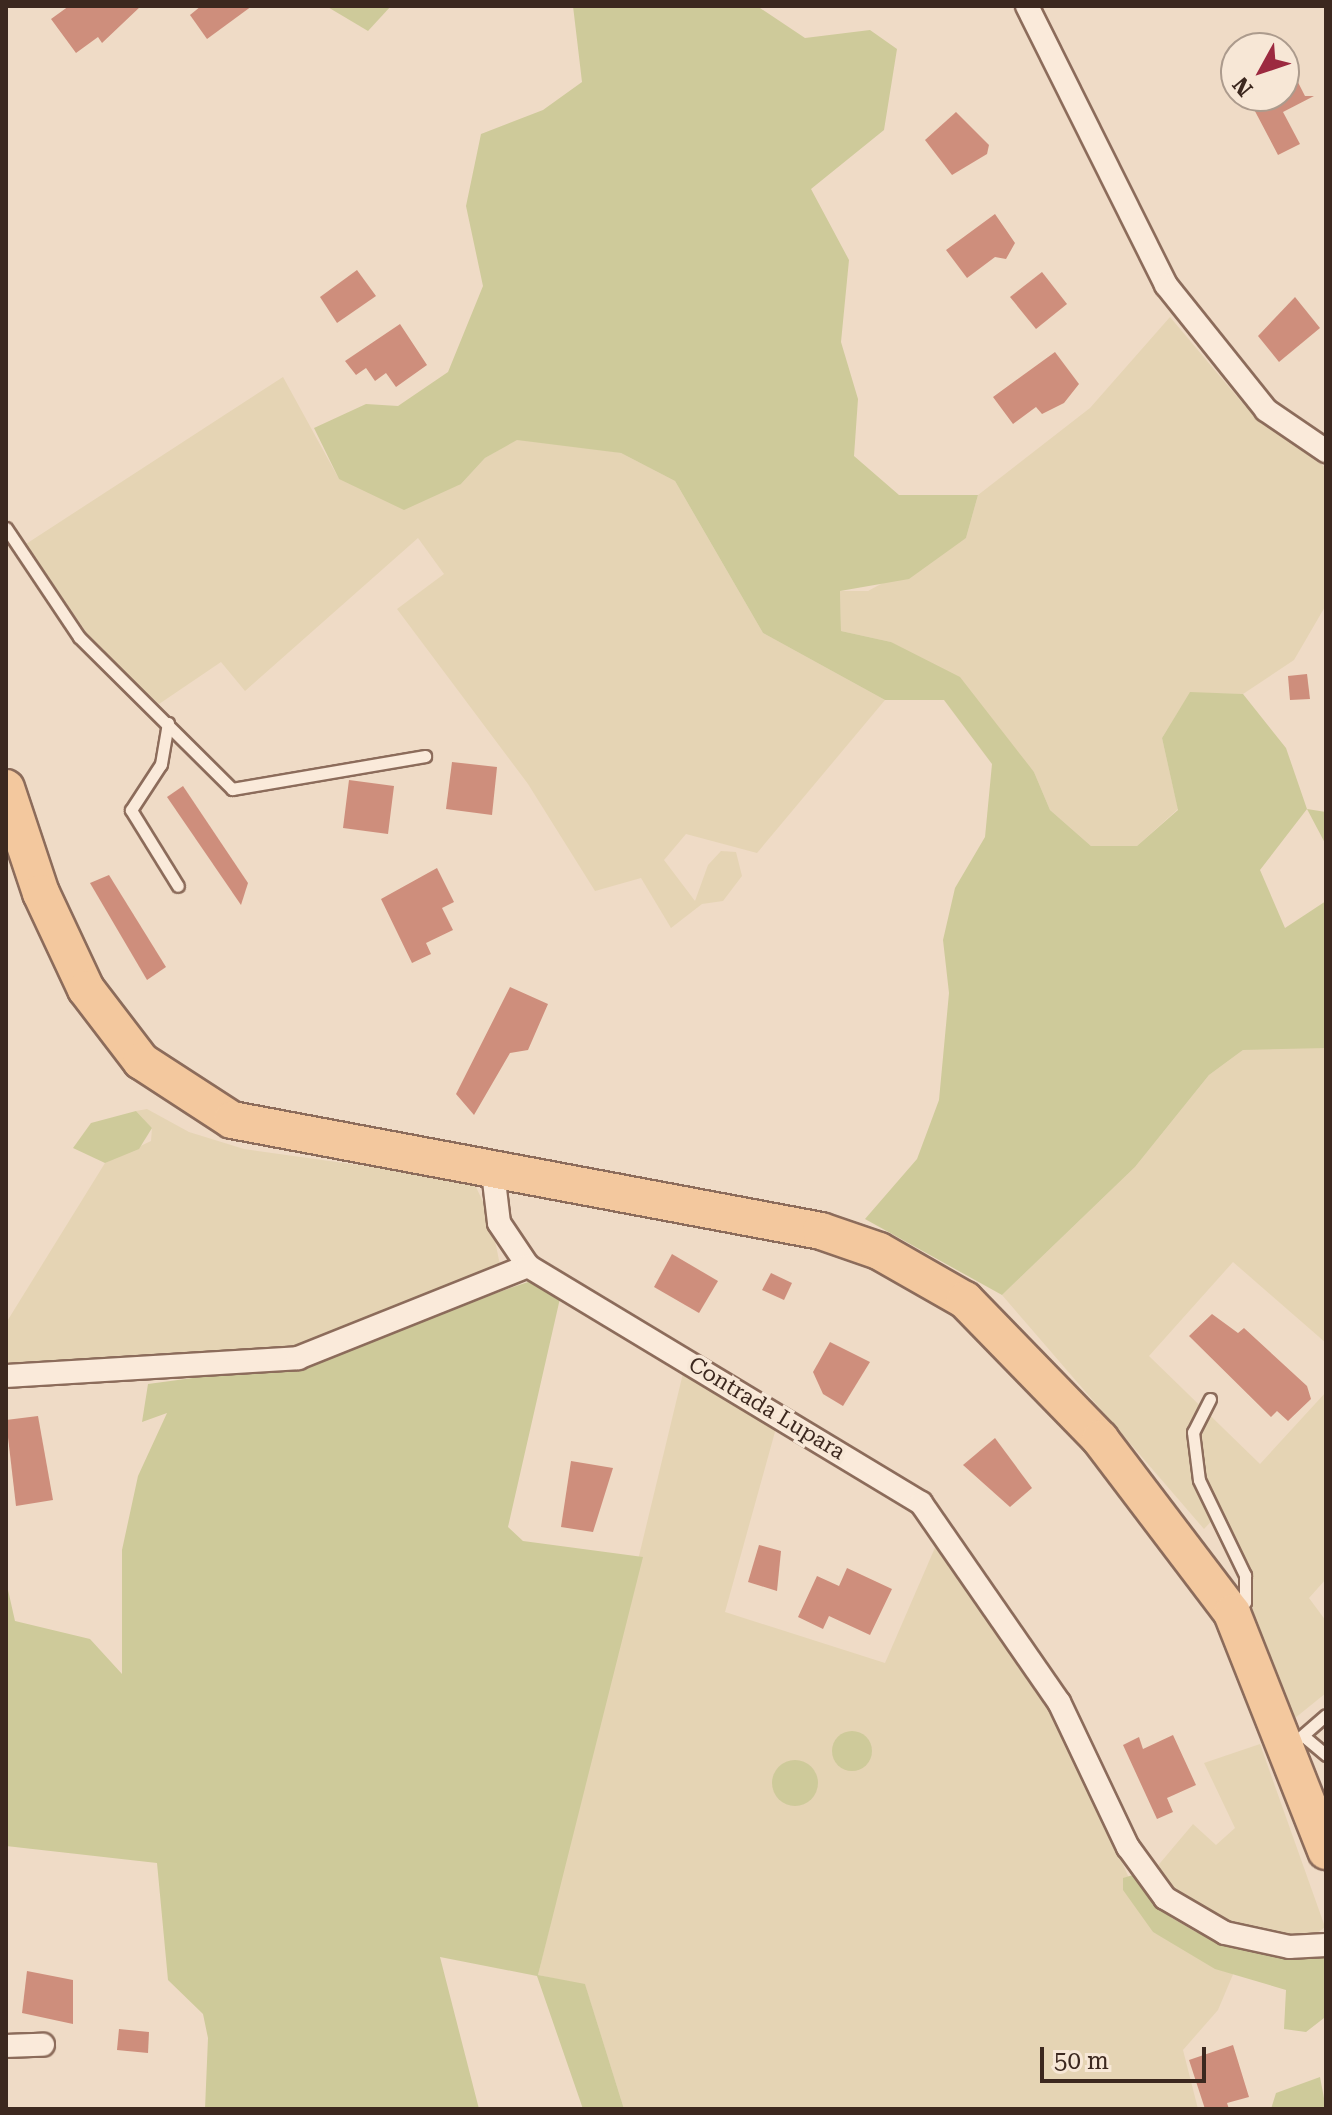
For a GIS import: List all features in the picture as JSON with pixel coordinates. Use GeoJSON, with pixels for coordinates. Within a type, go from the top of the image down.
{"type":"FeatureCollection","features":[{"type":"Feature","properties":{"kind":"main road"},"geometry":{"type":"LineString","coordinates":[[6,788],[41,893],[86,989],[141,1061],[173,1086],[232,1120],[492,1164],[821,1231],[923,1272],[965,1300],[1100,1439],[1232,1613],[1297,1743],[1326,1851]]}},
{"type":"Feature","properties":{"kind":"street"},"geometry":{"type":"LineString","coordinates":[[1027,6],[1166,285],[1266,410],[1326,451]]}},
{"type":"Feature","properties":{"kind":"street"},"geometry":{"type":"LineString","coordinates":[[6,1376],[298,1358],[528,1266],[499,1223],[492,1164]]}},
{"type":"Feature","properties":{"kind":"street","name":"Contrada Lupara"},"geometry":{"type":"LineString","coordinates":[[528,1266],[921,1503],[1059,1702],[1128,1847],[1165,1898],[1225,1933],[1289,1947],[1326,1945]]}},
{"type":"Feature","properties":{"kind":"street"},"geometry":{"type":"LineString","coordinates":[[6,2046],[43,2045]]}},
{"type":"Feature","properties":{"kind":"lane"},"geometry":{"type":"LineString","coordinates":[[6,528],[79,637],[232,789],[425,756]]}},
{"type":"Feature","properties":{"kind":"lane"},"geometry":{"type":"LineString","coordinates":[[168,723],[161,764],[131,810],[178,886]]}},
{"type":"Feature","properties":{"kind":"lane"},"geometry":{"type":"LineString","coordinates":[[1210,1399],[1193,1432],[1199,1480],[1245,1575],[1245,1602],[1232,1613]]}},
{"type":"Feature","properties":{"kind":"lane"},"geometry":{"type":"LineString","coordinates":[[1326,1715],[1297,1743],[1326,1755]]}},
{"type":"Feature","properties":{"kind":"shaded area"},"geometry":{"type":"Polygon","coordinates":[[[326,6],[391,6],[368,31],[326,6]]]}},
{"type":"Feature","properties":{"kind":"shaded area"},"geometry":{"type":"Polygon","coordinates":[[[573,6],[757,6],[805,38],[870,30],[897,49],[884,130],[811,189],[849,260],[841,342],[858,399],[854,456],[899,495],[978,495],[966,538],[909,579],[840,591],[841,631],[891,642],[960,677],[1034,772],[1050,810],[1091,846],[1137,846],[1178,810],[1162,738],[1190,692],[1243,694],[1286,748],[1307,809],[1260,870],[1285,928],[1326,901],[1326,1048],[1243,1050],[1209,1075],[1135,1167],[1002,1295],[865,1219],[917,1159],[939,1100],[949,993],[943,940],[955,888],[985,837],[992,764],[944,700],[885,700],[763,633],[675,481],[621,453],[517,440],[485,458],[461,484],[404,510],[339,479],[314,428],[366,404],[398,406],[448,372],[483,286],[466,206],[481,134],[543,110],[582,82],[573,6]]]}},
{"type":"Feature","properties":{"kind":"shaded area"},"geometry":{"type":"Polygon","coordinates":[[[1170,317],[1245,406],[1326,468],[1326,605],[1294,660],[1243,694],[1190,693],[1162,738],[1178,809],[1137,846],[1091,846],[1050,810],[1034,772],[891,642],[841,631],[840,591],[868,591],[966,538],[978,495],[1090,408],[1170,317]]]}},
{"type":"Feature","properties":{"kind":"shaded area"},"geometry":{"type":"Polygon","coordinates":[[[283,377],[339,479],[461,484],[485,458],[516,440],[551,440],[621,453],[675,481],[763,633],[885,700],[757,853],[686,834],[664,860],[695,901],[708,865],[721,851],[736,852],[742,876],[723,901],[702,904],[671,928],[641,878],[595,891],[528,784],[397,609],[444,574],[418,538],[245,691],[221,662],[159,704],[99,651],[26,544],[283,377]]]}},
{"type":"Feature","properties":{"kind":"shaded area"},"geometry":{"type":"Polygon","coordinates":[[[1307,809],[1326,812],[1326,845],[1307,809]]]}},
{"type":"Feature","properties":{"kind":"shaded area"},"geometry":{"type":"Polygon","coordinates":[[[1301,1043],[1326,1048],[1326,1343],[1233,1262],[1149,1356],[1260,1464],[1326,1392],[1326,1579],[1309,1598],[1326,1621],[1326,1693],[1295,1718],[1255,1636],[1250,1574],[1217,1515],[1204,1529],[1002,1295],[1135,1167],[1209,1075],[1243,1050],[1301,1043]]]}},
{"type":"Feature","properties":{"kind":"shaded area"},"geometry":{"type":"Polygon","coordinates":[[[147,1109],[189,1132],[244,1149],[473,1181],[490,1216],[501,1270],[311,1344],[252,1356],[6,1372],[6,1323],[105,1163],[151,1141],[152,1128],[136,1111],[147,1109]]]}},
{"type":"Feature","properties":{"kind":"shaded area"},"geometry":{"type":"Polygon","coordinates":[[[136,1111],[152,1128],[139,1149],[105,1163],[73,1148],[91,1123],[136,1111]]]}},
{"type":"Feature","properties":{"kind":"shaded area"},"geometry":{"type":"Polygon","coordinates":[[[531,1281],[561,1294],[508,1527],[523,1541],[643,1557],[538,1975],[585,1984],[624,2109],[583,2109],[537,1976],[440,1957],[479,2109],[205,2109],[208,2038],[203,2014],[168,1980],[157,1863],[6,1846],[6,1581],[15,1621],[90,1639],[122,1674],[122,1550],[138,1476],[167,1413],[142,1422],[148,1384],[282,1366],[531,1281]]]}},
{"type":"Feature","properties":{"kind":"shaded area"},"geometry":{"type":"Polygon","coordinates":[[[685,1365],[778,1421],[725,1612],[885,1663],[937,1543],[1056,1714],[1153,1932],[1234,1972],[1218,2010],[1183,2050],[1198,2109],[624,2109],[585,1985],[538,1975],[685,1365]]]}},
{"type":"Feature","properties":{"kind":"shaded area"},"geometry":{"type":"Polygon","coordinates":[[[852,1731],[866,1737],[872,1751],[866,1765],[852,1771],[838,1765],[832,1751],[838,1737],[852,1731]]]}},
{"type":"Feature","properties":{"kind":"shaded area"},"geometry":{"type":"Polygon","coordinates":[[[1260,1744],[1325,1927],[1312,1937],[1244,1929],[1190,1905],[1150,1875],[1193,1824],[1216,1845],[1235,1828],[1204,1763],[1260,1744]]]}},
{"type":"Feature","properties":{"kind":"shaded area"},"geometry":{"type":"Polygon","coordinates":[[[795,1760],[811,1767],[818,1783],[811,1799],[795,1806],[779,1799],[772,1783],[779,1767],[795,1760]]]}},
{"type":"Feature","properties":{"kind":"shaded area"},"geometry":{"type":"Polygon","coordinates":[[[1133,1875],[1172,1918],[1196,1932],[1326,1957],[1324,2018],[1306,2032],[1284,2029],[1286,1990],[1215,1969],[1153,1932],[1123,1890],[1123,1878],[1133,1875]]]}},
{"type":"Feature","properties":{"kind":"shaded area"},"geometry":{"type":"Polygon","coordinates":[[[1320,2077],[1326,2109],[1271,2109],[1276,2093],[1320,2077]]]}},
{"type":"Feature","properties":{"kind":"building"},"geometry":{"type":"Polygon","coordinates":[[[69,6],[141,6],[102,43],[98,37],[76,53],[51,19],[69,6]]]}},
{"type":"Feature","properties":{"kind":"building"},"geometry":{"type":"Polygon","coordinates":[[[201,6],[252,6],[207,39],[190,15],[201,6]]]}},
{"type":"Feature","properties":{"kind":"building"},"geometry":{"type":"Polygon","coordinates":[[[1300,86],[1305,96],[1314,96],[1300,103],[1300,86]]]}},
{"type":"Feature","properties":{"kind":"building"},"geometry":{"type":"Polygon","coordinates":[[[956,112],[989,145],[987,154],[952,175],[925,140],[956,112]]]}},
{"type":"Feature","properties":{"kind":"building"},"geometry":{"type":"Polygon","coordinates":[[[1255,112],[1283,112],[1300,144],[1278,155],[1255,112]]]}},
{"type":"Feature","properties":{"kind":"building"},"geometry":{"type":"Polygon","coordinates":[[[995,214],[1015,243],[1006,259],[995,257],[967,278],[946,250],[995,214]]]}},
{"type":"Feature","properties":{"kind":"building"},"geometry":{"type":"Polygon","coordinates":[[[357,270],[376,296],[337,323],[320,297],[357,270]]]}},
{"type":"Feature","properties":{"kind":"building"},"geometry":{"type":"Polygon","coordinates":[[[1042,272],[1067,304],[1036,329],[1010,297],[1042,272]]]}},
{"type":"Feature","properties":{"kind":"building"},"geometry":{"type":"Polygon","coordinates":[[[1295,297],[1320,328],[1279,362],[1258,336],[1295,297]]]}},
{"type":"Feature","properties":{"kind":"building"},"geometry":{"type":"Polygon","coordinates":[[[400,324],[427,365],[396,387],[386,373],[375,381],[366,368],[356,375],[345,361],[400,324]]]}},
{"type":"Feature","properties":{"kind":"building"},"geometry":{"type":"Polygon","coordinates":[[[1055,352],[1079,384],[1064,403],[1042,414],[1036,407],[1013,424],[993,397],[1055,352]]]}},
{"type":"Feature","properties":{"kind":"building"},"geometry":{"type":"Polygon","coordinates":[[[1307,674],[1310,699],[1290,700],[1288,676],[1307,674]]]}},
{"type":"Feature","properties":{"kind":"building"},"geometry":{"type":"Polygon","coordinates":[[[452,762],[497,767],[492,815],[446,809],[452,762]]]}},
{"type":"Feature","properties":{"kind":"building"},"geometry":{"type":"Polygon","coordinates":[[[349,780],[394,786],[388,834],[343,828],[349,780]]]}},
{"type":"Feature","properties":{"kind":"building"},"geometry":{"type":"Polygon","coordinates":[[[183,786],[248,883],[241,905],[167,797],[183,786]]]}},
{"type":"Feature","properties":{"kind":"building"},"geometry":{"type":"Polygon","coordinates":[[[437,868],[454,902],[442,908],[453,930],[426,943],[431,954],[412,963],[381,899],[437,868]]]}},
{"type":"Feature","properties":{"kind":"building"},"geometry":{"type":"Polygon","coordinates":[[[109,875],[166,967],[147,980],[90,883],[109,875]]]}},
{"type":"Feature","properties":{"kind":"building"},"geometry":{"type":"Polygon","coordinates":[[[510,987],[548,1004],[528,1050],[510,1053],[474,1115],[456,1094],[510,987]]]}},
{"type":"Feature","properties":{"kind":"building"},"geometry":{"type":"Polygon","coordinates":[[[672,1254],[718,1281],[699,1313],[654,1287],[672,1254]]]}},
{"type":"Feature","properties":{"kind":"building"},"geometry":{"type":"Polygon","coordinates":[[[771,1273],[792,1283],[784,1300],[762,1290],[771,1273]]]}},
{"type":"Feature","properties":{"kind":"building"},"geometry":{"type":"Polygon","coordinates":[[[1212,1314],[1238,1333],[1244,1328],[1307,1386],[1311,1399],[1288,1421],[1277,1411],[1271,1417],[1189,1336],[1212,1314]]]}},
{"type":"Feature","properties":{"kind":"building"},"geometry":{"type":"Polygon","coordinates":[[[830,1342],[870,1362],[843,1406],[823,1394],[813,1372],[830,1342]]]}},
{"type":"Feature","properties":{"kind":"building"},"geometry":{"type":"Polygon","coordinates":[[[38,1416],[53,1500],[16,1506],[6,1420],[38,1416]]]}},
{"type":"Feature","properties":{"kind":"building"},"geometry":{"type":"Polygon","coordinates":[[[995,1438],[1032,1488],[1010,1507],[963,1465],[995,1438]]]}},
{"type":"Feature","properties":{"kind":"building"},"geometry":{"type":"Polygon","coordinates":[[[571,1461],[613,1468],[593,1532],[561,1527],[571,1461]]]}},
{"type":"Feature","properties":{"kind":"building"},"geometry":{"type":"Polygon","coordinates":[[[759,1545],[781,1551],[777,1591],[748,1582],[759,1545]]]}},
{"type":"Feature","properties":{"kind":"building"},"geometry":{"type":"Polygon","coordinates":[[[847,1568],[892,1589],[870,1635],[829,1616],[823,1629],[798,1617],[817,1576],[839,1586],[847,1568]]]}},
{"type":"Feature","properties":{"kind":"building"},"geometry":{"type":"Polygon","coordinates":[[[1173,1735],[1196,1785],[1167,1798],[1173,1812],[1157,1819],[1123,1745],[1139,1737],[1143,1749],[1173,1735]]]}},
{"type":"Feature","properties":{"kind":"building"},"geometry":{"type":"Polygon","coordinates":[[[27,1971],[73,1980],[73,2024],[22,2013],[27,1971]]]}},
{"type":"Feature","properties":{"kind":"building"},"geometry":{"type":"Polygon","coordinates":[[[119,2029],[149,2032],[148,2053],[117,2050],[119,2029]]]}},
{"type":"Feature","properties":{"kind":"building"},"geometry":{"type":"Polygon","coordinates":[[[1233,2045],[1249,2097],[1227,2103],[1229,2109],[1205,2109],[1189,2060],[1233,2045]]]}}]}
